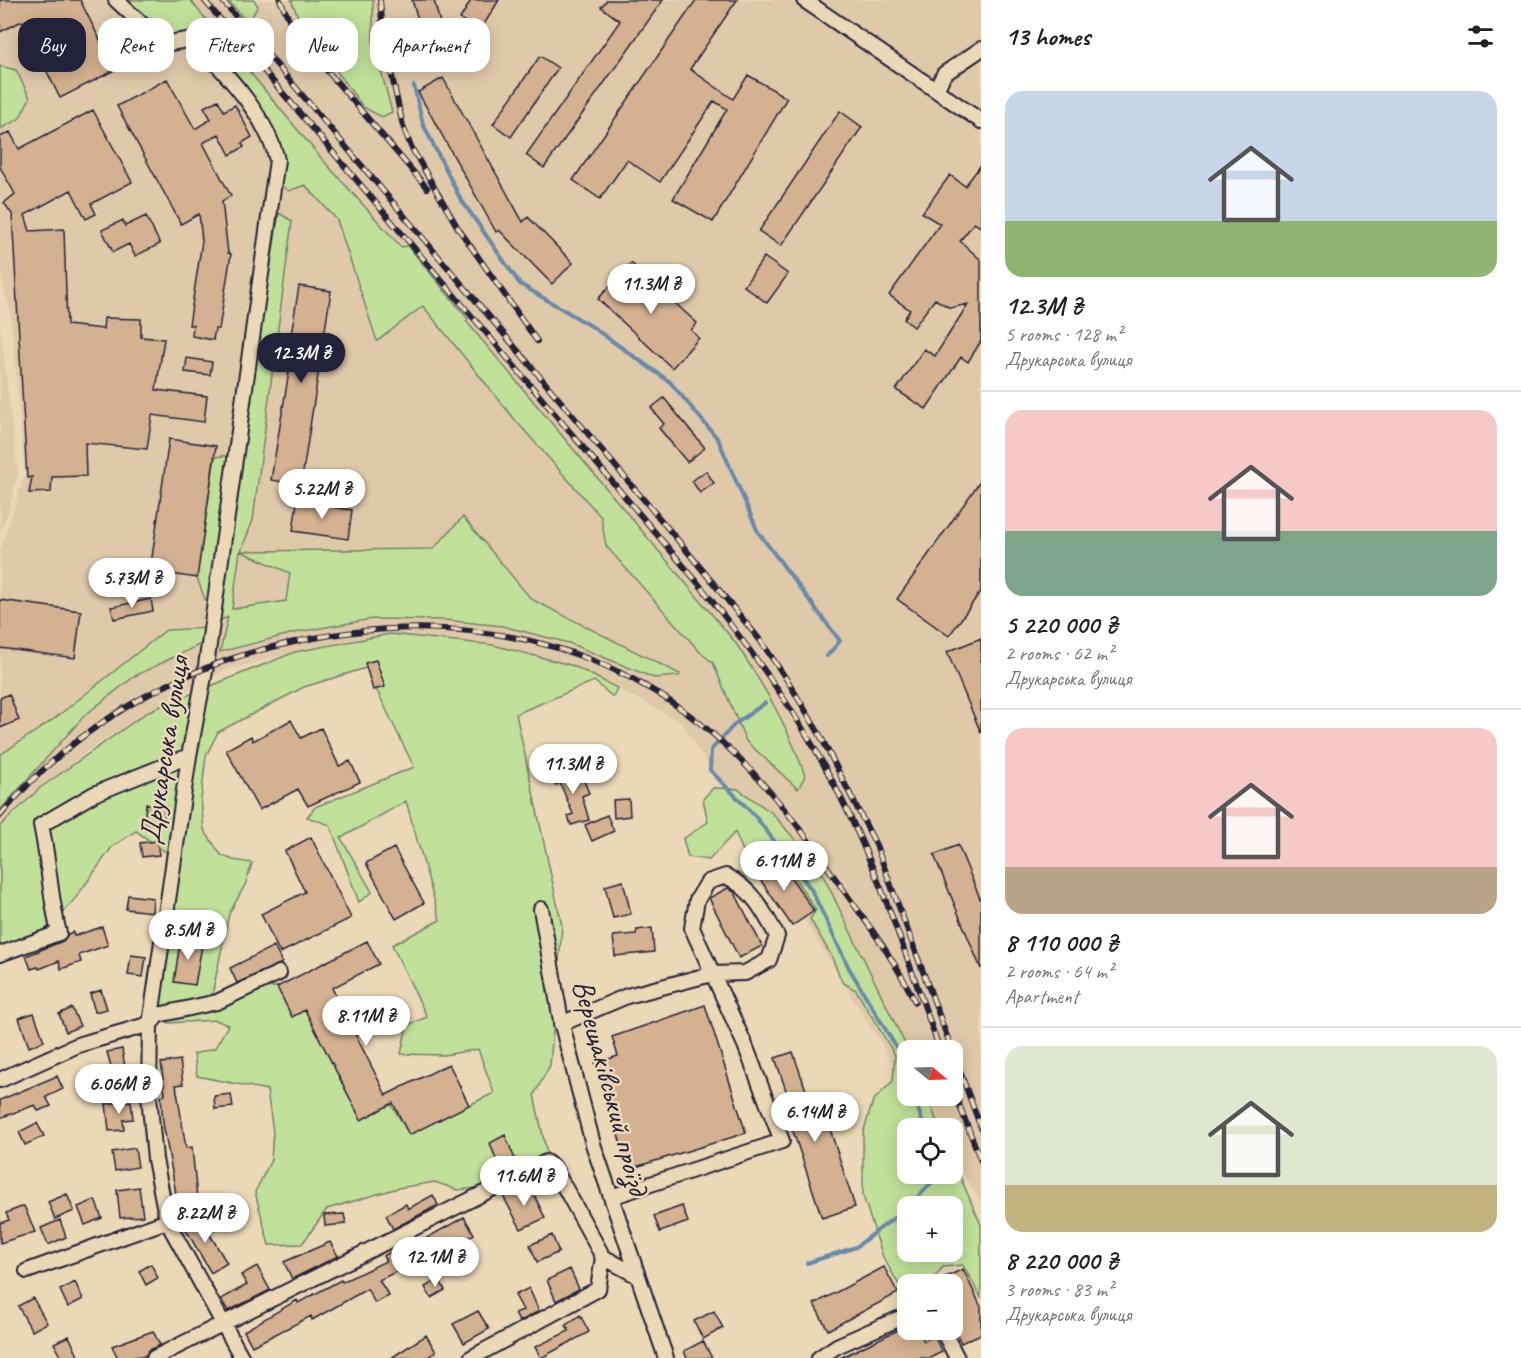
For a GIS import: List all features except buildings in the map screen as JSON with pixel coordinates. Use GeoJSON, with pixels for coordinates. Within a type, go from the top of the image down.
{"type":"FeatureCollection","features":[{"type":"Feature","properties":{"kind":"street","name":"Друкарська вулиця"},"geometry":{"type":"LineString","coordinates":[[116,0],[163,44],[194,39],[225,73],[258,118],[273,144],[277,160],[206,666],[189,756],[150,1024],[151,1116],[155,1159],[167,1221],[242,1358]]}},
{"type":"Feature","properties":{"kind":"street"},"geometry":{"type":"LineString","coordinates":[[804,0],[981,121]]}},
{"type":"Feature","properties":{"kind":"street"},"geometry":{"type":"LineString","coordinates":[[936,90],[944,74],[981,49]]}},
{"type":"Feature","properties":{"kind":"street"},"geometry":{"type":"LineString","coordinates":[[0,954],[60,933],[53,910],[48,858],[41,825],[94,794],[189,756]]}},
{"type":"Feature","properties":{"kind":"street"},"geometry":{"type":"LineString","coordinates":[[561,1024],[627,996],[712,974],[745,973],[769,960],[777,936],[765,913],[744,885],[726,876],[708,882],[697,900],[692,928],[712,974],[745,1045],[783,1141],[611,1197]]}},
{"type":"Feature","properties":{"kind":"street","name":"Верещаківський проїзд"},"geometry":{"type":"LineString","coordinates":[[542,909],[561,1024],[592,1144],[666,1358]]}},
{"type":"Feature","properties":{"kind":"street"},"geometry":{"type":"LineString","coordinates":[[0,1080],[78,1045],[150,1024],[158,1015],[217,1002],[279,973]]}},
{"type":"Feature","properties":{"kind":"street","name":"Верещаківський проїзд"},"geometry":{"type":"LineString","coordinates":[[223,1323],[546,1162],[554,1168],[603,1257]]}},
{"type":"Feature","properties":{"kind":"street"},"geometry":{"type":"LineString","coordinates":[[27,1271],[167,1221]]}},
{"type":"Feature","properties":{"kind":"street"},"geometry":{"type":"LineString","coordinates":[[471,1358],[598,1289],[603,1257],[638,1276]]}},
{"type":"Feature","properties":{"kind":"street"},"geometry":{"type":"LineString","coordinates":[[819,1358],[837,1346],[897,1319]]}},
{"type":"Feature","properties":{"kind":"street"},"geometry":{"type":"LineString","coordinates":[[154,1358],[223,1323]]}},
{"type":"Feature","properties":{"kind":"street"},"geometry":{"type":"LineString","coordinates":[[948,1340],[957,1358]]}},
{"type":"Feature","properties":{"kind":"shaded area"},"geometry":{"type":"Polygon","coordinates":[[[0,0],[981,0],[981,1203],[963,1173],[963,1118],[928,1118],[921,1106],[963,1106],[963,1040],[897,1040],[897,1069],[680,721],[574,666],[486,644],[390,634],[309,648],[224,671],[149,711],[94,746],[29,796],[0,826],[0,551],[25,473],[10,309],[0,274],[0,0]]]}},
{"type":"Feature","properties":{"kind":"shaded area"},"geometry":{"type":"Polygon","coordinates":[[[0,324],[18,474],[7,517],[0,530],[0,324]]]}},
{"type":"Feature","properties":{"kind":"green space"},"geometry":{"type":"Polygon","coordinates":[[[108,0],[190,0],[205,18],[186,18],[186,39],[174,39],[174,18],[124,18],[108,0]]]}},
{"type":"Feature","properties":{"kind":"green space"},"geometry":{"type":"Polygon","coordinates":[[[228,0],[254,0],[258,6],[251,18],[244,18],[228,0]]]}},
{"type":"Feature","properties":{"kind":"green space"},"geometry":{"type":"Polygon","coordinates":[[[291,0],[373,0],[373,18],[370,18],[370,72],[381,72],[392,112],[382,117],[363,107],[337,72],[358,72],[358,18],[299,18],[291,0]]]}},
{"type":"Feature","properties":{"kind":"green space"},"geometry":{"type":"Polygon","coordinates":[[[0,66],[16,70],[30,98],[19,119],[0,129],[0,66]]]}},
{"type":"Feature","properties":{"kind":"green space"},"geometry":{"type":"Polygon","coordinates":[[[219,72],[250,72],[321,158],[401,247],[408,246],[468,319],[466,321],[735,642],[765,690],[799,758],[805,776],[798,789],[746,741],[713,663],[700,652],[606,546],[601,517],[516,421],[423,306],[377,341],[337,220],[305,185],[289,191],[276,182],[273,144],[219,72]]]}},
{"type":"Feature","properties":{"kind":"green space"},"geometry":{"type":"Polygon","coordinates":[[[279,213],[292,221],[253,520],[241,551],[433,549],[463,517],[531,599],[680,674],[679,676],[654,678],[569,643],[502,626],[445,620],[372,619],[298,632],[220,652],[228,617],[214,623],[197,578],[215,457],[240,454],[279,213]],[[240,551],[232,609],[286,601],[290,573],[240,551]]]}},
{"type":"Feature","properties":{"kind":"green space"},"geometry":{"type":"Polygon","coordinates":[[[210,628],[205,642],[135,676],[85,715],[0,810],[0,755],[54,719],[166,630],[210,628]]]}},
{"type":"Feature","properties":{"kind":"green space"},"geometry":{"type":"Polygon","coordinates":[[[390,634],[493,645],[574,666],[617,688],[613,697],[594,681],[516,714],[562,926],[550,1065],[534,1095],[547,1154],[501,1185],[458,1190],[435,1182],[398,1188],[327,1209],[302,1244],[269,1245],[255,1192],[271,1160],[273,1132],[267,1090],[197,1076],[194,1054],[215,1048],[228,1025],[216,1020],[169,1023],[152,1008],[174,858],[136,831],[112,847],[75,899],[41,934],[0,947],[0,826],[40,788],[149,711],[295,652],[390,634]],[[366,668],[304,687],[218,732],[206,756],[201,800],[204,830],[221,855],[233,860],[252,863],[246,883],[229,914],[212,995],[232,989],[277,987],[305,1010],[361,1120],[391,1104],[409,1134],[494,1093],[478,1049],[444,1055],[401,1054],[407,1025],[427,1017],[392,945],[440,920],[406,801],[341,838],[372,892],[359,902],[330,825],[307,817],[315,807],[414,767],[366,668]]]}},
{"type":"Feature","properties":{"kind":"green space"},"geometry":{"type":"Polygon","coordinates":[[[713,788],[738,789],[772,813],[819,867],[903,1040],[897,1040],[897,1106],[931,1106],[935,1118],[897,1118],[897,1184],[963,1183],[981,1225],[981,1298],[963,1265],[943,1267],[937,1274],[897,1274],[897,1282],[883,1257],[863,1196],[863,1133],[873,1101],[893,1081],[895,1055],[856,990],[842,982],[831,955],[810,919],[816,910],[779,854],[759,856],[748,863],[735,832],[709,860],[688,857],[683,839],[708,822],[703,799],[713,788]]]}},
{"type":"Feature","properties":{"kind":"waterway"},"geometry":{"type":"LineString","coordinates":[[414,86],[423,124],[460,198],[520,284],[591,326],[670,382],[718,439],[758,532],[840,641],[827,656]]}},
{"type":"Feature","properties":{"kind":"waterway"},"geometry":{"type":"LineString","coordinates":[[765,703],[735,724],[711,750],[710,770],[755,816],[811,889],[849,968],[897,1049]]}},
{"type":"Feature","properties":{"kind":"waterway"},"geometry":{"type":"LineString","coordinates":[[917,1106],[921,1118]]}},
{"type":"Feature","properties":{"kind":"waterway"},"geometry":{"type":"LineString","coordinates":[[919,1196],[930,1184]]}},
{"type":"Feature","properties":{"kind":"waterway"},"geometry":{"type":"LineString","coordinates":[[807,1263],[856,1247],[897,1215]]}},
{"type":"Feature","properties":{"kind":"railway"},"geometry":{"type":"LineString","coordinates":[[204,0],[698,583],[767,674],[813,746],[860,838],[889,908],[936,1040]]}},
{"type":"Feature","properties":{"kind":"railway"},"geometry":{"type":"LineString","coordinates":[[222,0],[682,545],[760,640],[789,683],[820,735],[876,845],[981,1128]]}},
{"type":"Feature","properties":{"kind":"railway"},"geometry":{"type":"LineString","coordinates":[[280,0],[296,34],[427,188]]}},
{"type":"Feature","properties":{"kind":"railway"},"geometry":{"type":"LineString","coordinates":[[380,0],[384,40],[403,126],[411,147],[458,228],[537,341]]}},
{"type":"Feature","properties":{"kind":"railway"},"geometry":{"type":"LineString","coordinates":[[0,816],[28,784],[92,730],[163,687],[201,670],[281,645],[336,634],[392,629],[447,629],[501,635],[554,647],[605,666],[654,691],[721,741],[774,796],[805,836],[888,954],[915,1002]]}},
{"type":"Feature","properties":{"kind":"railway"},"geometry":{"type":"LineString","coordinates":[[960,1106],[981,1161]]}}]}
